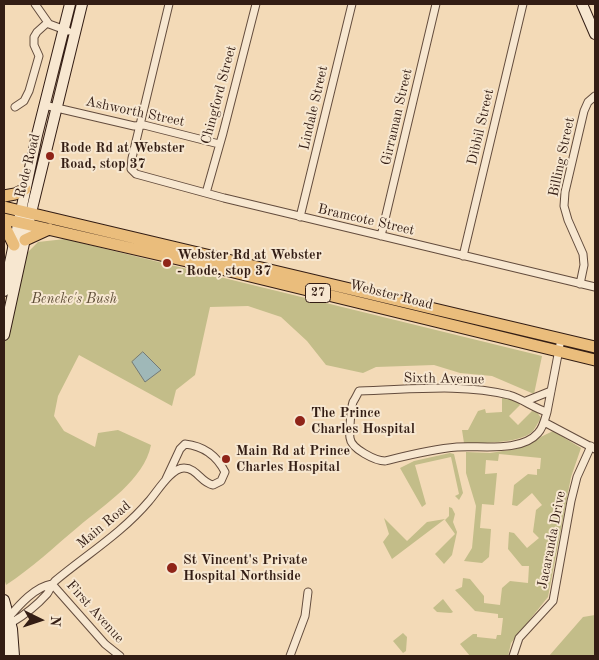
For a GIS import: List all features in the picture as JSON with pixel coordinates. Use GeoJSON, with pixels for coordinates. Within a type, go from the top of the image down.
{"type":"FeatureCollection","features":[{"type":"Feature","properties":{"kind":"main road","name":"Rode Road"},"geometry":{"type":"LineString","coordinates":[[4,335],[25,240],[25,189],[70,4]]}},
{"type":"Feature","properties":{"kind":"main road","name":"Rode Road"},"geometry":{"type":"LineString","coordinates":[[4,291],[14,245],[25,218],[57,107],[82,4]]}},
{"type":"Feature","properties":{"kind":"main road"},"geometry":{"type":"LineString","coordinates":[[582,4],[595,34]]}},
{"type":"Feature","properties":{"kind":"main road"},"geometry":{"type":"LineString","coordinates":[[4,196],[15,194],[25,189]]}},
{"type":"Feature","properties":{"kind":"main road","name":"Webster Road"},"geometry":{"type":"LineString","coordinates":[[4,207],[49,229],[595,360]]}},
{"type":"Feature","properties":{"kind":"main road","name":"Webster Road"},"geometry":{"type":"LineString","coordinates":[[4,219],[25,218],[595,347]]}},
{"type":"Feature","properties":{"kind":"main road"},"geometry":{"type":"LineString","coordinates":[[4,225],[14,245]]}},
{"type":"Feature","properties":{"kind":"main road"},"geometry":{"type":"LineString","coordinates":[[25,240],[49,229]]}},
{"type":"Feature","properties":{"kind":"main road"},"geometry":{"type":"LineString","coordinates":[[4,600],[7,622],[6,656]]}},
{"type":"Feature","properties":{"kind":"main road"},"geometry":{"type":"LineString","coordinates":[[7,622],[15,645],[14,656]]}},
{"type":"Feature","properties":{"kind":"main road"},"geometry":{"type":"LineString","coordinates":[[4,649],[6,656]]}},
{"type":"Feature","properties":{"kind":"street"},"geometry":{"type":"LineString","coordinates":[[34,4],[47,23],[63,30],[75,32]]}},
{"type":"Feature","properties":{"kind":"street"},"geometry":{"type":"LineString","coordinates":[[139,126],[169,4]]}},
{"type":"Feature","properties":{"kind":"street","name":"Chingford Street"},"geometry":{"type":"LineString","coordinates":[[206,193],[256,4]]}},
{"type":"Feature","properties":{"kind":"street","name":"Lindale Street"},"geometry":{"type":"LineString","coordinates":[[300,217],[352,4]]}},
{"type":"Feature","properties":{"kind":"street","name":"Girraman Street"},"geometry":{"type":"LineString","coordinates":[[381,236],[436,4]]}},
{"type":"Feature","properties":{"kind":"street","name":"Dibbil Street"},"geometry":{"type":"LineString","coordinates":[[463,256],[523,4]]}},
{"type":"Feature","properties":{"kind":"street"},"geometry":{"type":"LineString","coordinates":[[15,107],[24,101],[29,92],[39,56],[34,45],[34,37],[47,23]]}},
{"type":"Feature","properties":{"kind":"street","name":"Billing Street"},"geometry":{"type":"LineString","coordinates":[[580,284],[584,265],[583,254],[568,220],[564,206],[565,192],[584,111],[588,102],[595,96]]}},
{"type":"Feature","properties":{"kind":"street","name":"Ashworth Street"},"geometry":{"type":"LineString","coordinates":[[44,105],[219,144]]}},
{"type":"Feature","properties":{"kind":"street","name":"Bramcote Street"},"geometry":{"type":"LineString","coordinates":[[139,126],[131,163],[132,171],[139,175],[300,217],[595,288]]}},
{"type":"Feature","properties":{"kind":"street"},"geometry":{"type":"LineString","coordinates":[[561,339],[544,422],[593,447]]}},
{"type":"Feature","properties":{"kind":"street","name":"Sixth Avenue"},"geometry":{"type":"LineString","coordinates":[[544,422],[538,433],[531,439],[513,445],[492,448],[464,447],[426,451],[386,461],[379,461],[366,454],[353,444],[350,438],[353,403],[359,392],[450,389],[482,390],[509,395],[526,401],[534,409],[547,412]]}},
{"type":"Feature","properties":{"kind":"street"},"geometry":{"type":"LineString","coordinates":[[526,401],[551,392]]}},
{"type":"Feature","properties":{"kind":"street","name":"Main Road"},"geometry":{"type":"LineString","coordinates":[[7,622],[44,596],[52,584],[113,536],[135,516],[166,479],[180,449],[186,444],[208,451],[225,472],[223,480],[214,485],[205,482],[195,472],[187,468],[176,471],[166,479]]}},
{"type":"Feature","properties":{"kind":"street","name":"Jacaranda Drive"},"geometry":{"type":"LineString","coordinates":[[513,656],[520,638],[553,601],[571,500],[577,477],[593,447]]}},
{"type":"Feature","properties":{"kind":"street","name":"Main Road"},"geometry":{"type":"LineString","coordinates":[[7,622],[23,602],[43,586],[52,584]]}},
{"type":"Feature","properties":{"kind":"street","name":"First Avenue"},"geometry":{"type":"LineString","coordinates":[[52,584],[105,644],[120,656]]}},
{"type":"Feature","properties":{"kind":"street"},"geometry":{"type":"LineString","coordinates":[[290,656],[305,616],[308,592]]}},
{"type":"Feature","properties":{"kind":"street"},"geometry":{"type":"LineString","coordinates":[[4,600],[14,603],[23,602]]}},
{"type":"Feature","properties":{"kind":"green space","name":"Beneke's Bush"},"geometry":{"type":"Polygon","coordinates":[[[65,239],[542,356],[534,394],[492,376],[460,373],[434,365],[376,367],[363,373],[326,365],[307,341],[281,317],[248,306],[210,307],[195,375],[176,390],[172,406],[79,355],[58,396],[54,416],[64,431],[95,447],[98,433],[118,430],[151,445],[147,458],[132,481],[111,501],[6,585],[4,578],[4,346],[26,254],[38,242],[65,239]]]}},
{"type":"Feature","properties":{"kind":"green space"},"geometry":{"type":"Polygon","coordinates":[[[502,397],[516,399],[520,405],[509,416],[518,425],[532,411],[537,412],[541,418],[533,431],[526,436],[509,441],[464,443],[462,430],[468,430],[478,411],[485,409],[486,413],[502,412],[502,397]]]}},
{"type":"Feature","properties":{"kind":"green space"},"geometry":{"type":"Polygon","coordinates":[[[553,431],[581,448],[571,477],[548,597],[511,643],[508,656],[470,656],[460,644],[473,634],[477,634],[477,637],[496,639],[497,635],[501,635],[503,618],[498,618],[498,614],[475,611],[455,590],[462,587],[463,578],[470,579],[484,596],[484,603],[500,605],[502,588],[510,581],[528,583],[529,566],[522,566],[508,549],[509,532],[514,533],[527,548],[539,538],[533,532],[536,510],[542,505],[532,493],[517,506],[512,505],[514,485],[528,474],[537,475],[537,469],[540,469],[541,458],[499,454],[498,461],[486,460],[485,474],[497,473],[494,505],[482,504],[480,528],[491,529],[489,557],[482,563],[464,561],[472,548],[476,506],[466,473],[466,452],[490,453],[516,449],[553,431]]]}},
{"type":"Feature","properties":{"kind":"green space"},"geometry":{"type":"Polygon","coordinates":[[[450,453],[454,454],[463,493],[459,500],[455,496],[459,494],[451,457],[415,465],[426,504],[422,507],[400,468],[414,461],[450,453]]]}},
{"type":"Feature","properties":{"kind":"green space"},"geometry":{"type":"Polygon","coordinates":[[[449,507],[452,508],[455,514],[453,522],[457,532],[452,555],[444,564],[435,554],[455,534],[445,520],[449,516],[449,507]]]}},
{"type":"Feature","properties":{"kind":"green space"},"geometry":{"type":"Polygon","coordinates":[[[384,518],[407,541],[427,522],[445,519],[392,559],[383,542],[389,534],[384,518]]]}},
{"type":"Feature","properties":{"kind":"green space"},"geometry":{"type":"Polygon","coordinates":[[[443,599],[453,612],[437,612],[433,608],[443,599]]]}},
{"type":"Feature","properties":{"kind":"green space"},"geometry":{"type":"Polygon","coordinates":[[[595,615],[595,656],[549,656],[583,617],[595,615]]]}},
{"type":"Feature","properties":{"kind":"green space"},"geometry":{"type":"Polygon","coordinates":[[[403,633],[407,637],[406,651],[403,653],[393,641],[403,633]]]}},
{"type":"Feature","properties":{"kind":"water"},"geometry":{"type":"Polygon","coordinates":[[[143,352],[161,370],[145,382],[132,362],[143,352]]]}},
{"type":"Feature","properties":{"kind":"place","name":"Rode Rd at Webster Road, stop 37"},"geometry":{"type":"Point","coordinates":[50,156]}},
{"type":"Feature","properties":{"kind":"place","name":"Webster Rd at Webster - Rode, stop 37"},"geometry":{"type":"Point","coordinates":[167,263]}},
{"type":"Feature","properties":{"kind":"place","name":"The Prince Charles Hospital"},"geometry":{"type":"Point","coordinates":[300,421]}},
{"type":"Feature","properties":{"kind":"place","name":"Main Rd at Prince Charles Hospital"},"geometry":{"type":"Point","coordinates":[226,459]}},
{"type":"Feature","properties":{"kind":"place","name":"St Vincent's Private Hospital Northside"},"geometry":{"type":"Point","coordinates":[172,568]}}]}
